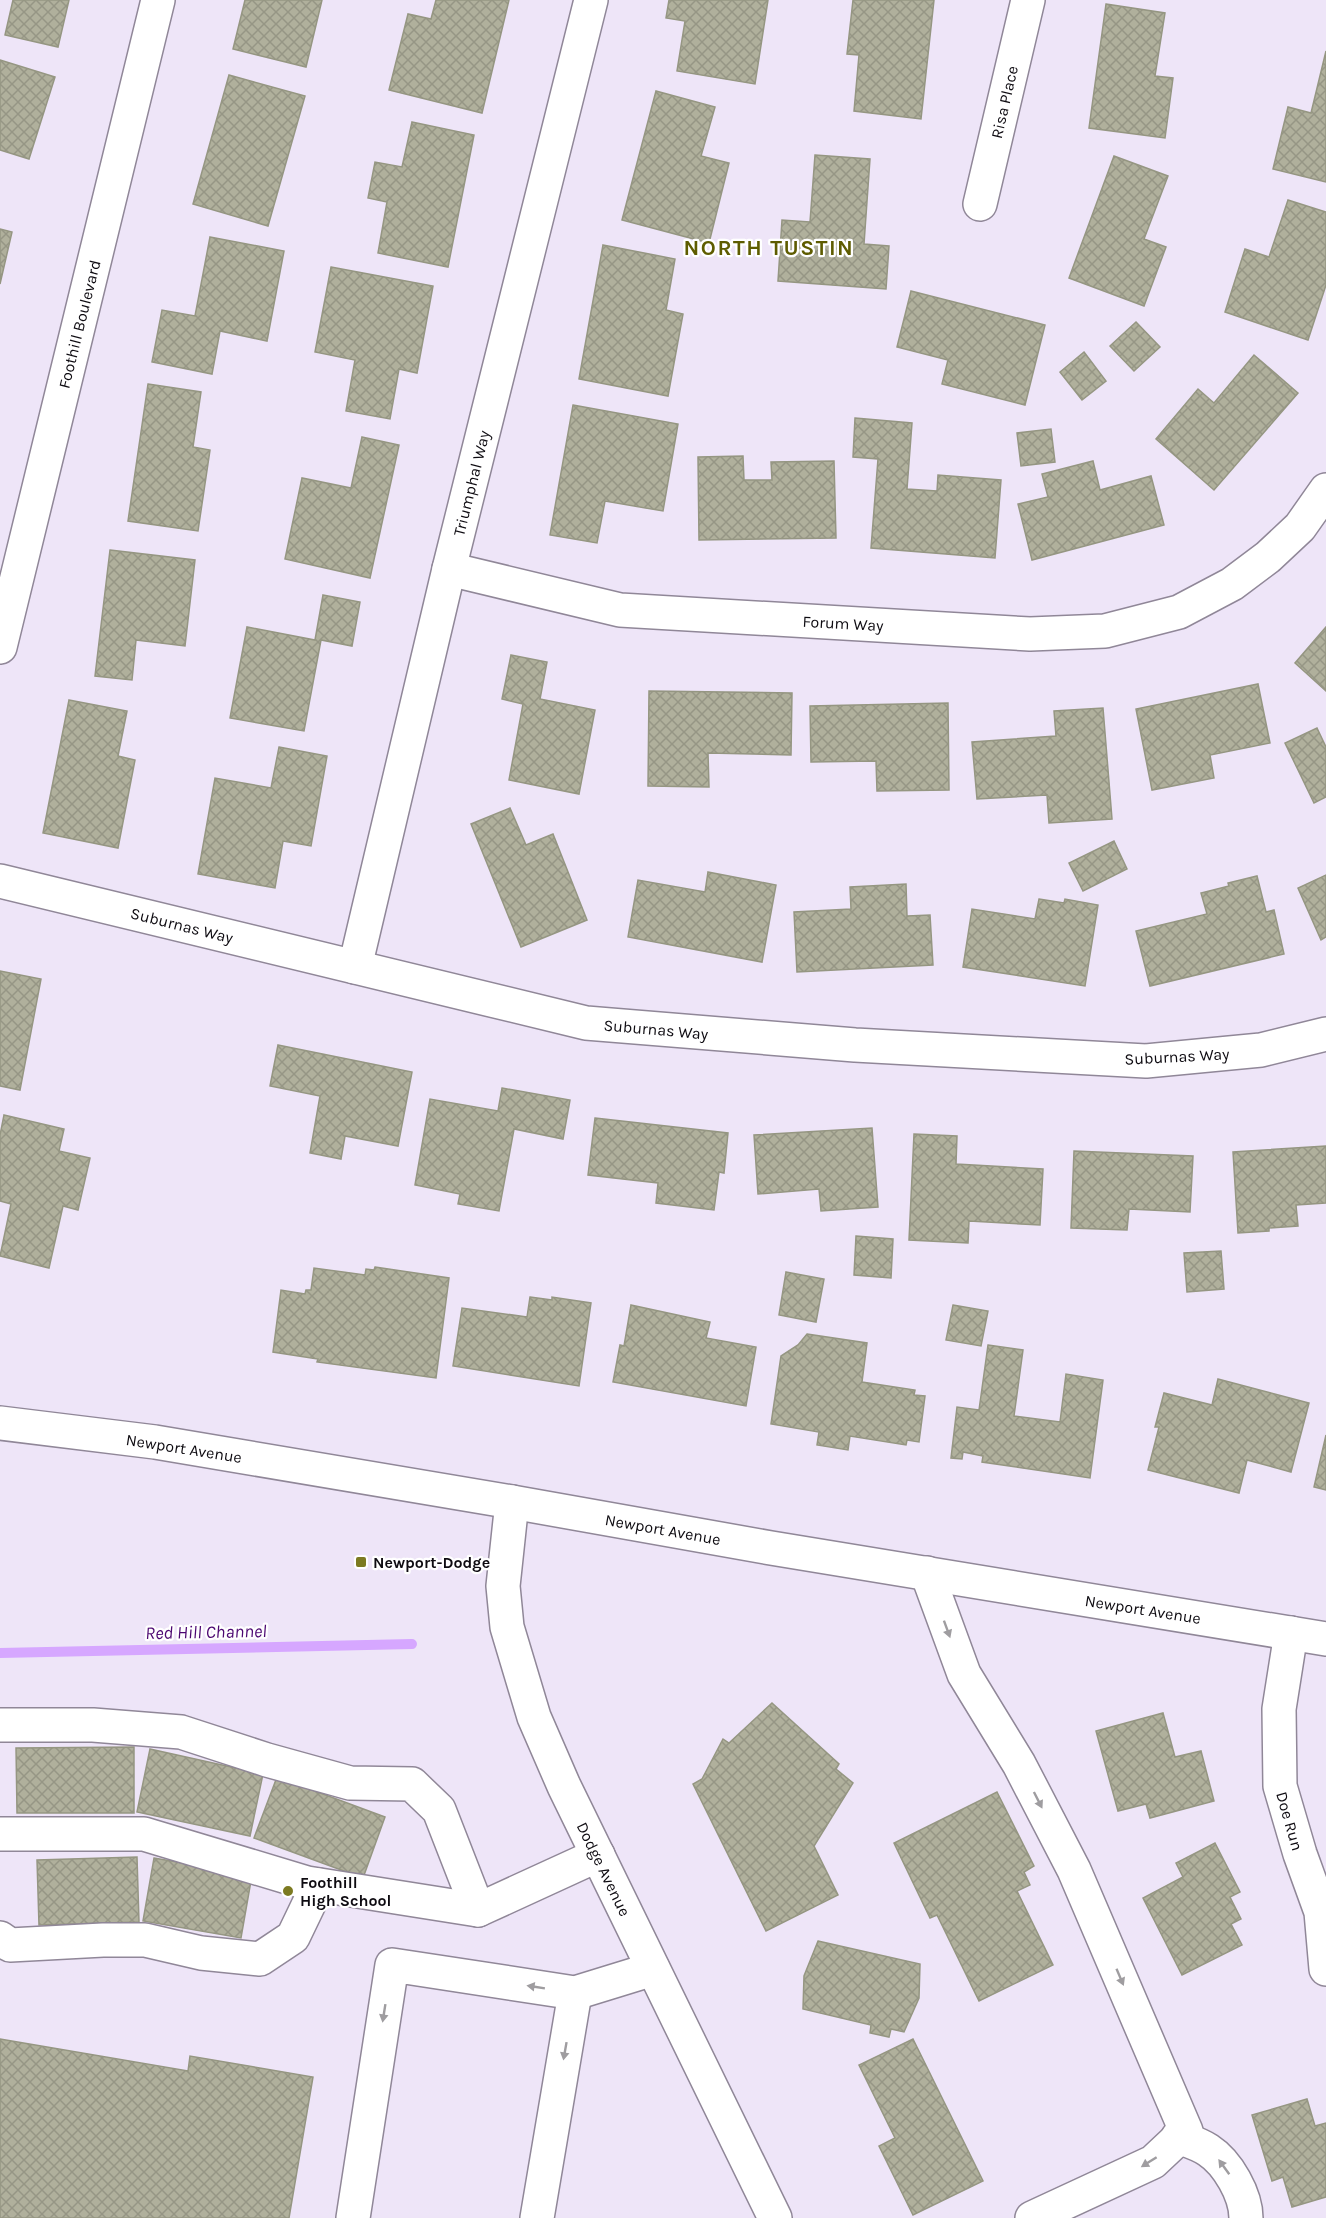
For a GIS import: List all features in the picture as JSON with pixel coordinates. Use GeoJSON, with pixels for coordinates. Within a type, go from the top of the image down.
{"type":"FeatureCollection","features":[{"type":"Feature","properties":{"kind":"street","name":"Foothill Boulevard"},"geometry":{"type":"LineString","coordinates":[[0,647],[158,0]]}},
{"type":"Feature","properties":{"kind":"street","name":"Triumphal Way"},"geometry":{"type":"LineString","coordinates":[[355,967],[450,569],[591,0]]}},
{"type":"Feature","properties":{"kind":"street","name":"Risa Place"},"geometry":{"type":"LineString","coordinates":[[980,204],[1028,0]]}},
{"type":"Feature","properties":{"kind":"street","name":"Forum Way"},"geometry":{"type":"LineString","coordinates":[[450,569],[620,610],[1030,634],[1105,631],[1179,612],[1232,584],[1268,557],[1300,527],[1326,490]]}},
{"type":"Feature","properties":{"kind":"street","name":"Suburnas Way"},"geometry":{"type":"LineString","coordinates":[[0,881],[586,1023],[855,1045],[1146,1061],[1261,1050],[1326,1034]]}},
{"type":"Feature","properties":{"kind":"street","name":"Newport Avenue"},"geometry":{"type":"LineString","coordinates":[[0,1423],[155,1442],[927,1574],[1326,1639]]}},
{"type":"Feature","properties":{"kind":"street","name":"Dodge Avenue"},"geometry":{"type":"LineString","coordinates":[[512,1502],[503,1586],[507,1627],[524,1689],[543,1741],[775,2218]]}},
{"type":"Feature","properties":{"kind":"street"},"geometry":{"type":"LineString","coordinates":[[927,1574],[964,1674],[1019,1764],[1074,1870],[1186,2131],[1153,2162],[1032,2218]]}},
{"type":"Feature","properties":{"kind":"street","name":"Doe Run"},"geometry":{"type":"LineString","coordinates":[[1291,1633],[1279,1708],[1280,1785],[1320,1912],[1326,1969]]}},
{"type":"Feature","properties":{"kind":"street"},"geometry":{"type":"LineString","coordinates":[[0,1725],[93,1725],[182,1732],[267,1760],[350,1783],[412,1784],[440,1810],[478,1910]]}},
{"type":"Feature","properties":{"kind":"street"},"geometry":{"type":"LineString","coordinates":[[0,1834],[144,1834],[307,1883],[478,1910],[597,1855]]}},
{"type":"Feature","properties":{"kind":"street"},"geometry":{"type":"LineString","coordinates":[[0,1938],[10,1945],[145,1940],[201,1953],[260,1959],[293,1937],[318,1885]]}},
{"type":"Feature","properties":{"kind":"street"},"geometry":{"type":"LineString","coordinates":[[353,2218],[392,1965],[575,1993],[653,1969]]}},
{"type":"Feature","properties":{"kind":"street"},"geometry":{"type":"LineString","coordinates":[[537,2218],[575,1993]]}},
{"type":"Feature","properties":{"kind":"street"},"geometry":{"type":"LineString","coordinates":[[1178,2137],[1210,2151],[1220,2161],[1242,2198],[1246,2218]]}},
{"type":"Feature","properties":{"kind":"building"},"geometry":{"type":"Polygon","coordinates":[[[13,0],[69,0],[58,47],[5,35],[13,0]]]}},
{"type":"Feature","properties":{"kind":"building"},"geometry":{"type":"Polygon","coordinates":[[[245,0],[322,0],[306,67],[233,49],[245,0]]]}},
{"type":"Feature","properties":{"kind":"building"},"geometry":{"type":"Polygon","coordinates":[[[436,0],[509,0],[482,113],[389,90],[408,14],[431,19],[436,0]]]}},
{"type":"Feature","properties":{"kind":"building"},"geometry":{"type":"Polygon","coordinates":[[[669,0],[768,0],[755,84],[677,71],[685,21],[666,18],[669,0]]]}},
{"type":"Feature","properties":{"kind":"building"},"geometry":{"type":"Polygon","coordinates":[[[853,0],[934,0],[921,119],[854,111],[859,55],[847,54],[853,0]]]}},
{"type":"Feature","properties":{"kind":"building"},"geometry":{"type":"Polygon","coordinates":[[[1106,4],[1165,13],[1155,76],[1173,78],[1165,138],[1089,128],[1106,4]]]}},
{"type":"Feature","properties":{"kind":"building"},"geometry":{"type":"Polygon","coordinates":[[[1326,51],[1326,182],[1273,169],[1288,107],[1311,113],[1326,51]]]}},
{"type":"Feature","properties":{"kind":"building"},"geometry":{"type":"Polygon","coordinates":[[[0,60],[55,77],[29,159],[0,150],[0,60]]]}},
{"type":"Feature","properties":{"kind":"building"},"geometry":{"type":"Polygon","coordinates":[[[229,75],[305,96],[268,226],[193,204],[229,75]]]}},
{"type":"Feature","properties":{"kind":"building"},"geometry":{"type":"Polygon","coordinates":[[[656,91],[715,107],[701,156],[729,163],[709,243],[622,220],[656,91]]]}},
{"type":"Feature","properties":{"kind":"building"},"geometry":{"type":"Polygon","coordinates":[[[412,122],[474,135],[448,267],[378,253],[387,202],[368,198],[375,162],[402,167],[412,122]]]}},
{"type":"Feature","properties":{"kind":"building"},"geometry":{"type":"Polygon","coordinates":[[[815,155],[870,159],[864,244],[889,246],[886,289],[778,281],[782,220],[810,222],[815,155]]]}},
{"type":"Feature","properties":{"kind":"building"},"geometry":{"type":"Polygon","coordinates":[[[1114,156],[1168,176],[1144,239],[1166,247],[1144,306],[1069,278],[1114,156]]]}},
{"type":"Feature","properties":{"kind":"building"},"geometry":{"type":"Polygon","coordinates":[[[1288,200],[1326,212],[1326,285],[1308,340],[1225,312],[1245,249],[1269,257],[1288,200]]]}},
{"type":"Feature","properties":{"kind":"building"},"geometry":{"type":"Polygon","coordinates":[[[0,229],[12,232],[0,284],[0,229]]]}},
{"type":"Feature","properties":{"kind":"building"},"geometry":{"type":"Polygon","coordinates":[[[210,237],[284,251],[267,341],[220,331],[212,374],[152,362],[162,310],[195,316],[210,237]]]}},
{"type":"Feature","properties":{"kind":"building"},"geometry":{"type":"Polygon","coordinates":[[[603,245],[675,259],[666,310],[683,314],[668,396],[579,379],[603,245]]]}},
{"type":"Feature","properties":{"kind":"building"},"geometry":{"type":"Polygon","coordinates":[[[331,267],[433,286],[417,373],[399,369],[390,419],[346,411],[355,360],[315,352],[331,267]]]}},
{"type":"Feature","properties":{"kind":"building"},"geometry":{"type":"Polygon","coordinates":[[[911,291],[1045,325],[1025,405],[942,384],[948,360],[897,347],[911,291]]]}},
{"type":"Feature","properties":{"kind":"building"},"geometry":{"type":"Polygon","coordinates":[[[1136,322],[1160,347],[1134,371],[1110,346],[1136,322]]]}},
{"type":"Feature","properties":{"kind":"building"},"geometry":{"type":"Polygon","coordinates":[[[1084,352],[1106,381],[1082,400],[1060,372],[1084,352]]]}},
{"type":"Feature","properties":{"kind":"building"},"geometry":{"type":"Polygon","coordinates":[[[1254,355],[1298,393],[1214,490],[1156,439],[1198,389],[1214,403],[1254,355]]]}},
{"type":"Feature","properties":{"kind":"building"},"geometry":{"type":"Polygon","coordinates":[[[148,384],[201,392],[193,447],[210,450],[198,531],[128,521],[148,384]]]}},
{"type":"Feature","properties":{"kind":"building"},"geometry":{"type":"Polygon","coordinates":[[[573,405],[678,424],[663,511],[605,501],[597,543],[550,535],[573,405]]]}},
{"type":"Feature","properties":{"kind":"building"},"geometry":{"type":"Polygon","coordinates":[[[855,418],[912,423],[907,489],[937,491],[938,475],[1001,480],[995,558],[871,548],[878,459],[853,457],[855,418]]]}},
{"type":"Feature","properties":{"kind":"building"},"geometry":{"type":"Polygon","coordinates":[[[1051,429],[1055,462],[1021,466],[1017,433],[1051,429]]]}},
{"type":"Feature","properties":{"kind":"building"},"geometry":{"type":"Polygon","coordinates":[[[362,437],[399,445],[370,578],[285,559],[302,478],[351,488],[362,437]]]}},
{"type":"Feature","properties":{"kind":"building"},"geometry":{"type":"Polygon","coordinates":[[[743,456],[744,480],[772,480],[771,462],[834,461],[836,538],[699,540],[698,457],[743,456]]]}},
{"type":"Feature","properties":{"kind":"building"},"geometry":{"type":"Polygon","coordinates":[[[1093,461],[1100,490],[1151,476],[1164,525],[1032,560],[1018,504],[1048,497],[1042,474],[1093,461]]]}},
{"type":"Feature","properties":{"kind":"building"},"geometry":{"type":"Polygon","coordinates":[[[110,550],[195,560],[185,646],[136,640],[132,680],[95,676],[110,550]]]}},
{"type":"Feature","properties":{"kind":"building"},"geometry":{"type":"Polygon","coordinates":[[[323,595],[360,602],[352,646],[321,640],[304,731],[230,718],[247,627],[315,640],[323,595]]]}},
{"type":"Feature","properties":{"kind":"building"},"geometry":{"type":"Polygon","coordinates":[[[1326,627],[1326,691],[1295,663],[1326,627]]]}},
{"type":"Feature","properties":{"kind":"building"},"geometry":{"type":"Polygon","coordinates":[[[511,655],[547,662],[540,699],[595,710],[579,794],[509,780],[523,704],[502,699],[511,655]]]}},
{"type":"Feature","properties":{"kind":"building"},"geometry":{"type":"Polygon","coordinates":[[[1258,684],[1270,743],[1210,755],[1214,778],[1152,790],[1136,709],[1258,684]]]}},
{"type":"Feature","properties":{"kind":"building"},"geometry":{"type":"Polygon","coordinates":[[[649,691],[792,693],[791,755],[708,753],[709,787],[648,786],[649,691]]]}},
{"type":"Feature","properties":{"kind":"building"},"geometry":{"type":"Polygon","coordinates":[[[69,700],[127,711],[118,756],[135,760],[118,848],[43,833],[69,700]]]}},
{"type":"Feature","properties":{"kind":"building"},"geometry":{"type":"Polygon","coordinates":[[[948,703],[949,790],[877,791],[876,761],[811,762],[810,706],[948,703]]]}},
{"type":"Feature","properties":{"kind":"building"},"geometry":{"type":"Polygon","coordinates":[[[1103,708],[1112,819],[1049,823],[1047,795],[977,799],[972,742],[1056,736],[1054,711],[1103,708]]]}},
{"type":"Feature","properties":{"kind":"building"},"geometry":{"type":"Polygon","coordinates":[[[1317,728],[1326,747],[1326,797],[1314,803],[1285,743],[1317,728]]]}},
{"type":"Feature","properties":{"kind":"building"},"geometry":{"type":"Polygon","coordinates":[[[279,747],[327,756],[311,846],[283,841],[275,888],[198,874],[215,778],[271,788],[279,747]]]}},
{"type":"Feature","properties":{"kind":"building"},"geometry":{"type":"Polygon","coordinates":[[[510,808],[526,845],[553,834],[587,920],[521,947],[471,824],[510,808]]]}},
{"type":"Feature","properties":{"kind":"building"},"geometry":{"type":"Polygon","coordinates":[[[1114,841],[1127,869],[1083,891],[1069,863],[1114,841]]]}},
{"type":"Feature","properties":{"kind":"building"},"geometry":{"type":"Polygon","coordinates":[[[708,872],[776,885],[762,962],[628,937],[638,880],[705,892],[708,872]]]}},
{"type":"Feature","properties":{"kind":"building"},"geometry":{"type":"Polygon","coordinates":[[[1326,875],[1326,937],[1321,940],[1298,888],[1326,875]]]}},
{"type":"Feature","properties":{"kind":"building"},"geometry":{"type":"Polygon","coordinates":[[[1257,876],[1266,912],[1274,910],[1284,954],[1150,986],[1136,931],[1207,914],[1201,893],[1257,876]]]}},
{"type":"Feature","properties":{"kind":"building"},"geometry":{"type":"Polygon","coordinates":[[[906,884],[907,916],[930,915],[933,965],[797,972],[794,912],[851,909],[850,887],[906,884]]]}},
{"type":"Feature","properties":{"kind":"building"},"geometry":{"type":"Polygon","coordinates":[[[1039,899],[1064,903],[1065,899],[1098,905],[1085,986],[963,967],[972,909],[1035,919],[1039,899]]]}},
{"type":"Feature","properties":{"kind":"building"},"geometry":{"type":"Polygon","coordinates":[[[0,971],[41,979],[20,1090],[0,1086],[0,971]]]}},
{"type":"Feature","properties":{"kind":"building"},"geometry":{"type":"Polygon","coordinates":[[[278,1045],[412,1072],[398,1146],[345,1136],[341,1159],[310,1153],[320,1096],[270,1086],[278,1045]]]}},
{"type":"Feature","properties":{"kind":"building"},"geometry":{"type":"Polygon","coordinates":[[[502,1088],[570,1100],[563,1139],[514,1129],[499,1211],[458,1204],[460,1194],[415,1185],[430,1099],[498,1111],[502,1088]]]}},
{"type":"Feature","properties":{"kind":"building"},"geometry":{"type":"Polygon","coordinates":[[[4,1115],[64,1129],[59,1151],[90,1158],[78,1210],[63,1206],[49,1268],[0,1256],[11,1204],[0,1201],[0,1135],[4,1115]]]}},
{"type":"Feature","properties":{"kind":"building"},"geometry":{"type":"Polygon","coordinates":[[[595,1118],[728,1133],[724,1173],[719,1172],[714,1210],[656,1203],[658,1183],[588,1175],[595,1118]]]}},
{"type":"Feature","properties":{"kind":"building"},"geometry":{"type":"Polygon","coordinates":[[[872,1128],[878,1207],[821,1211],[819,1189],[758,1194],[754,1135],[872,1128]]]}},
{"type":"Feature","properties":{"kind":"building"},"geometry":{"type":"Polygon","coordinates":[[[914,1134],[957,1136],[956,1164],[1043,1169],[1040,1225],[969,1221],[968,1243],[909,1240],[914,1134]]]}},
{"type":"Feature","properties":{"kind":"building"},"geometry":{"type":"Polygon","coordinates":[[[1326,1146],[1326,1203],[1296,1205],[1298,1226],[1238,1233],[1233,1152],[1326,1146]]]}},
{"type":"Feature","properties":{"kind":"building"},"geometry":{"type":"Polygon","coordinates":[[[1074,1151],[1193,1156],[1190,1212],[1129,1209],[1127,1230],[1071,1228],[1074,1151]]]}},
{"type":"Feature","properties":{"kind":"building"},"geometry":{"type":"Polygon","coordinates":[[[856,1236],[893,1239],[891,1278],[854,1275],[856,1236]]]}},
{"type":"Feature","properties":{"kind":"building"},"geometry":{"type":"Polygon","coordinates":[[[1221,1251],[1224,1289],[1187,1292],[1184,1253],[1221,1251]]]}},
{"type":"Feature","properties":{"kind":"building"},"geometry":{"type":"Polygon","coordinates":[[[375,1267],[449,1278],[436,1378],[317,1362],[318,1359],[273,1352],[281,1290],[305,1294],[306,1290],[311,1290],[314,1268],[365,1275],[366,1269],[374,1270],[375,1267]]]}},
{"type":"Feature","properties":{"kind":"building"},"geometry":{"type":"Polygon","coordinates":[[[786,1272],[824,1279],[816,1322],[779,1315],[786,1272]]]}},
{"type":"Feature","properties":{"kind":"building"},"geometry":{"type":"Polygon","coordinates":[[[530,1297],[552,1300],[552,1297],[591,1303],[579,1386],[453,1366],[462,1308],[527,1317],[530,1297]]]}},
{"type":"Feature","properties":{"kind":"building"},"geometry":{"type":"Polygon","coordinates":[[[631,1305],[710,1322],[706,1338],[756,1347],[746,1406],[613,1382],[620,1345],[624,1346],[631,1305]]]}},
{"type":"Feature","properties":{"kind":"building"},"geometry":{"type":"Polygon","coordinates":[[[953,1305],[988,1311],[981,1346],[946,1340],[953,1305]]]}},
{"type":"Feature","properties":{"kind":"building"},"geometry":{"type":"Polygon","coordinates":[[[807,1334],[867,1343],[862,1382],[915,1390],[914,1395],[925,1396],[919,1442],[907,1440],[906,1445],[850,1436],[848,1450],[817,1445],[819,1432],[771,1424],[781,1356],[798,1345],[807,1334]]]}},
{"type":"Feature","properties":{"kind":"building"},"geometry":{"type":"Polygon","coordinates":[[[988,1345],[1023,1350],[1014,1416],[1060,1422],[1066,1374],[1103,1380],[1090,1478],[982,1462],[983,1456],[963,1452],[962,1459],[951,1458],[957,1407],[979,1410],[988,1345]]]}},
{"type":"Feature","properties":{"kind":"building"},"geometry":{"type":"Polygon","coordinates":[[[1218,1379],[1309,1403],[1291,1472],[1247,1460],[1239,1493],[1148,1470],[1159,1427],[1155,1427],[1164,1393],[1212,1405],[1218,1379]]]}},
{"type":"Feature","properties":{"kind":"building"},"geometry":{"type":"Polygon","coordinates":[[[1326,1435],[1326,1490],[1314,1487],[1326,1435]]]}},
{"type":"Feature","properties":{"kind":"building"},"geometry":{"type":"Polygon","coordinates":[[[772,1703],[839,1764],[836,1769],[853,1783],[814,1846],[838,1895],[766,1931],[693,1784],[702,1779],[723,1739],[729,1743],[772,1703]]]}},
{"type":"Feature","properties":{"kind":"building"},"geometry":{"type":"Polygon","coordinates":[[[1163,1713],[1175,1757],[1201,1751],[1214,1801],[1150,1818],[1146,1804],[1118,1811],[1096,1731],[1163,1713]]]}},
{"type":"Feature","properties":{"kind":"building"},"geometry":{"type":"Polygon","coordinates":[[[134,1747],[134,1813],[17,1813],[16,1748],[134,1747]]]}},
{"type":"Feature","properties":{"kind":"building"},"geometry":{"type":"Polygon","coordinates":[[[150,1749],[263,1774],[250,1836],[137,1812],[150,1749]]]}},
{"type":"Feature","properties":{"kind":"building"},"geometry":{"type":"Polygon","coordinates":[[[277,1777],[385,1817],[363,1878],[254,1838],[277,1777]]]}},
{"type":"Feature","properties":{"kind":"building"},"geometry":{"type":"Polygon","coordinates":[[[997,1792],[1034,1866],[1024,1872],[1030,1885],[1017,1891],[1053,1965],[979,2001],[937,1915],[930,1918],[894,1843],[997,1792]]]}},
{"type":"Feature","properties":{"kind":"building"},"geometry":{"type":"Polygon","coordinates":[[[1215,1843],[1240,1892],[1230,1897],[1241,1919],[1231,1924],[1242,1945],[1182,1975],[1143,1898],[1183,1877],[1176,1863],[1215,1843]]]}},
{"type":"Feature","properties":{"kind":"building"},"geometry":{"type":"Polygon","coordinates":[[[137,1857],[139,1922],[39,1925],[37,1860],[137,1857]]]}},
{"type":"Feature","properties":{"kind":"building"},"geometry":{"type":"Polygon","coordinates":[[[154,1858],[252,1875],[241,1938],[143,1921],[154,1858]]]}},
{"type":"Feature","properties":{"kind":"building"},"geometry":{"type":"Polygon","coordinates":[[[818,1941],[920,1964],[919,1998],[904,2032],[891,2029],[889,2037],[870,2033],[871,2025],[803,2009],[804,1976],[818,1941]]]}},
{"type":"Feature","properties":{"kind":"building"},"geometry":{"type":"Polygon","coordinates":[[[0,2039],[188,2071],[190,2056],[313,2077],[289,2218],[0,2218],[0,2039]]]}},
{"type":"Feature","properties":{"kind":"building"},"geometry":{"type":"Polygon","coordinates":[[[913,2039],[983,2181],[913,2215],[879,2146],[895,2138],[859,2065],[913,2039]]]}},
{"type":"Feature","properties":{"kind":"building"},"geometry":{"type":"Polygon","coordinates":[[[1307,2099],[1315,2126],[1326,2123],[1326,2197],[1292,2207],[1283,2177],[1272,2181],[1252,2115],[1307,2099]]]}},
{"type":"Feature","properties":{"kind":"waterway","name":"Red Hill Channel"},"geometry":{"type":"LineString","coordinates":[[0,1653],[412,1644]]}},
{"type":"Feature","properties":{"kind":"place","name":"Newport-Dodge"},"geometry":{"type":"Point","coordinates":[361,1562]}},
{"type":"Feature","properties":{"kind":"place","name":"Foothill High School"},"geometry":{"type":"Point","coordinates":[288,1891]}},
{"type":"Feature","properties":{"kind":"district","name":"NORTH TUSTIN"},"geometry":{"type":"Point","coordinates":[769,247]}}]}
